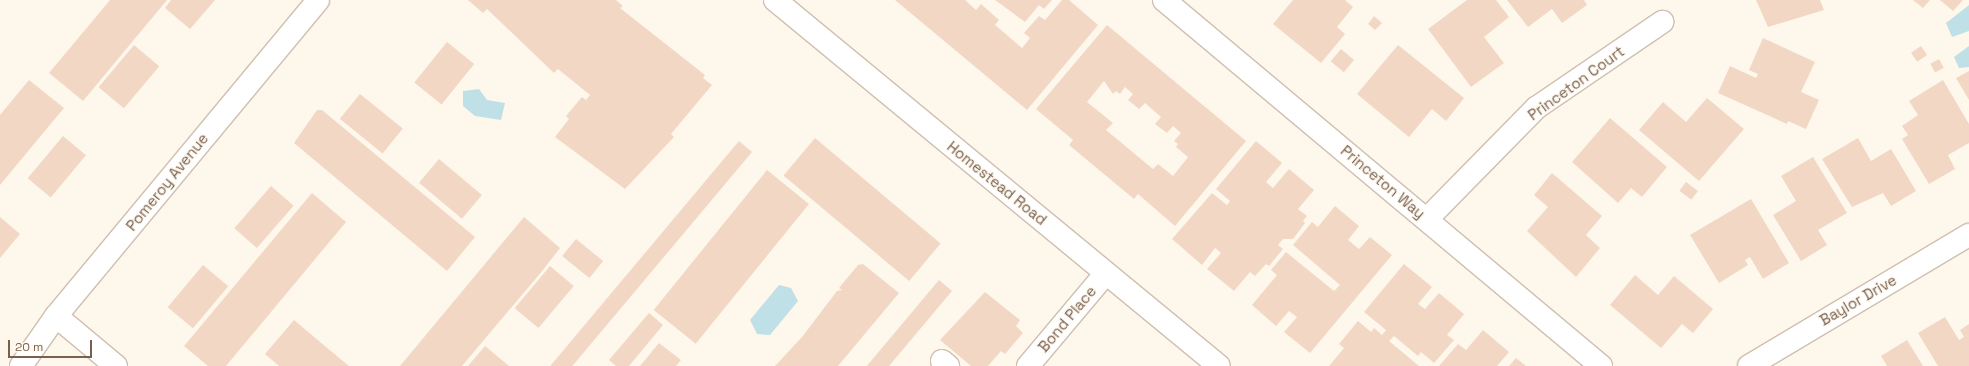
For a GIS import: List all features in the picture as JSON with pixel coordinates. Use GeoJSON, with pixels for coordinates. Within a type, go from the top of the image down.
{"type":"FeatureCollection","features":[{"type":"Feature","properties":{"kind":"street","name":"Pomeroy Avenue"},"geometry":{"type":"LineString","coordinates":[[20,366],[56,316],[318,0]]}},
{"type":"Feature","properties":{"kind":"street","name":"Homestead Road"},"geometry":{"type":"LineString","coordinates":[[775,0],[1219,366]]}},
{"type":"Feature","properties":{"kind":"street","name":"Princeton Way"},"geometry":{"type":"LineString","coordinates":[[1175,3],[1600,366]]}},
{"type":"Feature","properties":{"kind":"street","name":"Princeton Court"},"geometry":{"type":"LineString","coordinates":[[1427,219],[1536,108],[1662,22]]}},
{"type":"Feature","properties":{"kind":"street","name":"Baylor Drive"},"geometry":{"type":"LineString","coordinates":[[1749,366],[1969,235]]}},
{"type":"Feature","properties":{"kind":"street","name":"Bond Place"},"geometry":{"type":"LineString","coordinates":[[1028,366],[1106,273]]}},
{"type":"Feature","properties":{"kind":"street"},"geometry":{"type":"LineString","coordinates":[[56,316],[116,366]]}},
{"type":"Feature","properties":{"kind":"water"},"geometry":{"type":"Polygon","coordinates":[[[1969,5],[1969,31],[1952,37],[1946,23],[1969,5]]]}},
{"type":"Feature","properties":{"kind":"water"},"geometry":{"type":"Polygon","coordinates":[[[1969,46],[1969,67],[1959,68],[1954,57],[1969,46]]]}},
{"type":"Feature","properties":{"kind":"water"},"geometry":{"type":"Polygon","coordinates":[[[479,89],[487,100],[505,103],[501,120],[475,116],[463,106],[463,91],[479,89]]]}},
{"type":"Feature","properties":{"kind":"water"},"geometry":{"type":"Polygon","coordinates":[[[779,285],[791,288],[798,301],[770,335],[757,334],[750,320],[779,285]]]}},
{"type":"Feature","properties":{"kind":"building"},"geometry":{"type":"Polygon","coordinates":[[[110,0],[167,0],[83,101],[49,73],[110,0]]]}},
{"type":"Feature","properties":{"kind":"building"},"geometry":{"type":"Polygon","coordinates":[[[171,0],[215,0],[190,29],[165,8],[171,0]]]}},
{"type":"Feature","properties":{"kind":"building"},"geometry":{"type":"Polygon","coordinates":[[[468,0],[616,0],[623,6],[620,8],[705,75],[703,78],[712,85],[671,134],[674,137],[625,189],[555,137],[569,119],[566,116],[582,97],[586,100],[590,95],[558,69],[554,73],[487,9],[483,13],[468,0]]]}},
{"type":"Feature","properties":{"kind":"building"},"geometry":{"type":"Polygon","coordinates":[[[895,0],[965,0],[976,10],[981,4],[999,20],[995,25],[1022,48],[1030,38],[1024,33],[1039,16],[1045,20],[1062,0],[1069,0],[1098,25],[1027,110],[895,0]]]}},
{"type":"Feature","properties":{"kind":"building"},"geometry":{"type":"Polygon","coordinates":[[[995,0],[1052,0],[1044,9],[1039,5],[1025,22],[995,0]]]}},
{"type":"Feature","properties":{"kind":"building"},"geometry":{"type":"Polygon","coordinates":[[[1293,0],[1345,0],[1353,7],[1337,27],[1345,34],[1321,63],[1273,24],[1293,0]]]}},
{"type":"Feature","properties":{"kind":"building"},"geometry":{"type":"Polygon","coordinates":[[[1467,0],[1496,0],[1509,17],[1484,37],[1504,63],[1471,87],[1428,29],[1467,0]]]}},
{"type":"Feature","properties":{"kind":"building"},"geometry":{"type":"Polygon","coordinates":[[[1507,0],[1584,0],[1587,5],[1562,23],[1552,9],[1528,27],[1507,0]]]}},
{"type":"Feature","properties":{"kind":"building"},"geometry":{"type":"Polygon","coordinates":[[[1756,0],[1820,0],[1824,10],[1768,27],[1756,0]]]}},
{"type":"Feature","properties":{"kind":"building"},"geometry":{"type":"Polygon","coordinates":[[[1913,0],[1930,0],[1923,8],[1913,0]]]}},
{"type":"Feature","properties":{"kind":"building"},"geometry":{"type":"Polygon","coordinates":[[[1940,0],[1963,0],[1953,11],[1940,0]]]}},
{"type":"Feature","properties":{"kind":"building"},"geometry":{"type":"Polygon","coordinates":[[[1374,16],[1382,23],[1375,30],[1368,24],[1374,16]]]}},
{"type":"Feature","properties":{"kind":"building"},"geometry":{"type":"Polygon","coordinates":[[[1107,25],[1246,141],[1175,226],[1138,194],[1134,199],[1069,145],[1073,140],[1036,109],[1107,25]],[[1104,81],[1087,102],[1113,123],[1106,130],[1153,169],[1158,164],[1173,176],[1188,157],[1176,147],[1178,144],[1174,141],[1181,133],[1173,126],[1167,133],[1155,124],[1161,117],[1145,103],[1139,109],[1128,100],[1133,94],[1125,87],[1120,94],[1116,91],[1113,94],[1104,81]]]}},
{"type":"Feature","properties":{"kind":"building"},"geometry":{"type":"Polygon","coordinates":[[[1763,38],[1815,62],[1801,92],[1819,100],[1806,129],[1788,121],[1787,124],[1718,93],[1730,66],[1756,78],[1758,74],[1749,70],[1763,38]]]}},
{"type":"Feature","properties":{"kind":"building"},"geometry":{"type":"Polygon","coordinates":[[[447,42],[474,64],[441,104],[414,82],[447,42]]]}},
{"type":"Feature","properties":{"kind":"building"},"geometry":{"type":"Polygon","coordinates":[[[134,45],[159,66],[124,108],[99,87],[134,45]]]}},
{"type":"Feature","properties":{"kind":"building"},"geometry":{"type":"Polygon","coordinates":[[[1398,45],[1464,98],[1446,121],[1432,109],[1409,137],[1357,94],[1398,45]]]}},
{"type":"Feature","properties":{"kind":"building"},"geometry":{"type":"Polygon","coordinates":[[[1921,46],[1927,55],[1917,62],[1911,53],[1921,46]]]}},
{"type":"Feature","properties":{"kind":"building"},"geometry":{"type":"Polygon","coordinates":[[[1341,49],[1354,60],[1344,72],[1331,61],[1341,49]]]}},
{"type":"Feature","properties":{"kind":"building"},"geometry":{"type":"Polygon","coordinates":[[[1939,59],[1944,68],[1935,73],[1930,64],[1939,59]]]}},
{"type":"Feature","properties":{"kind":"building"},"geometry":{"type":"Polygon","coordinates":[[[1969,71],[1969,100],[1956,78],[1969,71]]]}},
{"type":"Feature","properties":{"kind":"building"},"geometry":{"type":"Polygon","coordinates":[[[29,80],[64,108],[0,185],[0,115],[29,80]]]}},
{"type":"Feature","properties":{"kind":"building"},"geometry":{"type":"Polygon","coordinates":[[[1943,80],[1969,124],[1969,143],[1948,155],[1955,169],[1929,184],[1902,139],[1908,135],[1902,126],[1918,115],[1909,101],[1943,80]]]}},
{"type":"Feature","properties":{"kind":"building"},"geometry":{"type":"Polygon","coordinates":[[[360,94],[403,129],[383,153],[340,119],[360,94]]]}},
{"type":"Feature","properties":{"kind":"building"},"geometry":{"type":"Polygon","coordinates":[[[1707,98],[1744,129],[1699,181],[1639,130],[1663,102],[1686,122],[1707,98]]]}},
{"type":"Feature","properties":{"kind":"building"},"geometry":{"type":"Polygon","coordinates":[[[317,110],[322,110],[475,237],[447,271],[294,143],[317,110]]]}},
{"type":"Feature","properties":{"kind":"building"},"geometry":{"type":"Polygon","coordinates":[[[1610,118],[1667,167],[1642,197],[1631,188],[1618,203],[1572,162],[1610,118]]]}},
{"type":"Feature","properties":{"kind":"building"},"geometry":{"type":"Polygon","coordinates":[[[63,136],[86,155],[51,197],[28,178],[63,136]]]}},
{"type":"Feature","properties":{"kind":"building"},"geometry":{"type":"Polygon","coordinates":[[[815,138],[941,243],[909,281],[784,176],[815,138]]]}},
{"type":"Feature","properties":{"kind":"building"},"geometry":{"type":"Polygon","coordinates":[[[1858,138],[1871,161],[1891,149],[1916,191],[1891,206],[1883,193],[1852,207],[1822,159],[1858,138]]]}},
{"type":"Feature","properties":{"kind":"building"},"geometry":{"type":"Polygon","coordinates":[[[739,141],[752,152],[572,366],[551,365],[739,141]]]}},
{"type":"Feature","properties":{"kind":"building"},"geometry":{"type":"Polygon","coordinates":[[[1256,141],[1282,163],[1266,182],[1273,188],[1289,169],[1314,190],[1298,209],[1307,216],[1303,221],[1305,223],[1293,239],[1283,239],[1278,245],[1283,249],[1269,266],[1266,264],[1255,276],[1250,272],[1234,291],[1207,269],[1221,253],[1215,248],[1202,265],[1172,239],[1212,193],[1227,205],[1230,201],[1216,189],[1256,141]]]}},
{"type":"Feature","properties":{"kind":"building"},"geometry":{"type":"Polygon","coordinates":[[[1813,157],[1847,213],[1818,230],[1827,245],[1801,261],[1773,215],[1796,201],[1781,176],[1813,157]]]}},
{"type":"Feature","properties":{"kind":"building"},"geometry":{"type":"Polygon","coordinates":[[[439,159],[482,195],[462,219],[419,183],[439,159]]]}},
{"type":"Feature","properties":{"kind":"building"},"geometry":{"type":"Polygon","coordinates":[[[767,170],[809,204],[696,344],[654,310],[767,170]]]}},
{"type":"Feature","properties":{"kind":"building"},"geometry":{"type":"Polygon","coordinates":[[[1552,173],[1602,216],[1586,235],[1600,248],[1576,277],[1527,231],[1548,207],[1534,195],[1552,173]]]}},
{"type":"Feature","properties":{"kind":"building"},"geometry":{"type":"Polygon","coordinates":[[[1686,182],[1698,191],[1691,200],[1679,191],[1686,182]]]}},
{"type":"Feature","properties":{"kind":"building"},"geometry":{"type":"Polygon","coordinates":[[[271,186],[294,206],[257,248],[234,228],[271,186]]]}},
{"type":"Feature","properties":{"kind":"building"},"geometry":{"type":"Polygon","coordinates":[[[312,193],[346,222],[226,366],[208,366],[184,346],[312,193]]]}},
{"type":"Feature","properties":{"kind":"building"},"geometry":{"type":"Polygon","coordinates":[[[1751,199],[1789,263],[1763,279],[1750,257],[1745,260],[1748,265],[1719,283],[1690,235],[1751,199]]]}},
{"type":"Feature","properties":{"kind":"building"},"geometry":{"type":"Polygon","coordinates":[[[1335,206],[1359,226],[1348,240],[1359,249],[1370,237],[1392,255],[1310,353],[1284,332],[1297,317],[1289,311],[1276,326],[1252,305],[1277,275],[1271,270],[1286,252],[1334,291],[1340,285],[1293,245],[1312,222],[1318,227],[1335,206]]]}},
{"type":"Feature","properties":{"kind":"building"},"geometry":{"type":"Polygon","coordinates":[[[0,217],[20,234],[0,258],[0,217]]]}},
{"type":"Feature","properties":{"kind":"building"},"geometry":{"type":"Polygon","coordinates":[[[524,217],[560,248],[543,270],[462,366],[400,366],[524,217]]]}},
{"type":"Feature","properties":{"kind":"building"},"geometry":{"type":"Polygon","coordinates":[[[576,239],[603,261],[589,278],[562,256],[576,239]]]}},
{"type":"Feature","properties":{"kind":"building"},"geometry":{"type":"Polygon","coordinates":[[[863,264],[899,293],[838,366],[775,366],[802,337],[837,291],[842,290],[839,288],[858,265],[863,264]]]}},
{"type":"Feature","properties":{"kind":"building"},"geometry":{"type":"Polygon","coordinates":[[[1404,264],[1432,287],[1418,304],[1425,309],[1439,293],[1464,314],[1447,335],[1454,340],[1434,363],[1421,352],[1418,356],[1394,336],[1389,341],[1419,366],[1329,366],[1344,348],[1339,344],[1358,321],[1371,332],[1374,328],[1382,335],[1386,330],[1364,312],[1404,264]]]}},
{"type":"Feature","properties":{"kind":"building"},"geometry":{"type":"Polygon","coordinates":[[[203,265],[228,286],[193,328],[168,307],[203,265]]]}},
{"type":"Feature","properties":{"kind":"building"},"geometry":{"type":"Polygon","coordinates":[[[550,266],[574,286],[538,328],[515,308],[550,266]]]}},
{"type":"Feature","properties":{"kind":"building"},"geometry":{"type":"Polygon","coordinates":[[[1635,275],[1658,295],[1674,276],[1713,309],[1693,333],[1682,324],[1661,348],[1610,305],[1635,275]]]}},
{"type":"Feature","properties":{"kind":"building"},"geometry":{"type":"Polygon","coordinates":[[[939,280],[952,291],[889,366],[867,366],[939,280]]]}},
{"type":"Feature","properties":{"kind":"building"},"geometry":{"type":"Polygon","coordinates":[[[985,292],[1020,320],[1016,326],[1023,333],[1005,354],[1001,351],[988,366],[971,366],[940,340],[985,292]]]}},
{"type":"Feature","properties":{"kind":"building"},"geometry":{"type":"Polygon","coordinates":[[[649,313],[663,325],[629,366],[616,366],[609,360],[649,313]]]}},
{"type":"Feature","properties":{"kind":"building"},"geometry":{"type":"Polygon","coordinates":[[[1945,317],[1959,340],[1964,337],[1960,330],[1969,324],[1969,366],[1938,366],[1918,333],[1945,317]]]}},
{"type":"Feature","properties":{"kind":"building"},"geometry":{"type":"Polygon","coordinates":[[[294,320],[349,366],[279,366],[265,354],[294,320]]]}},
{"type":"Feature","properties":{"kind":"building"},"geometry":{"type":"Polygon","coordinates":[[[1483,330],[1509,352],[1497,366],[1439,366],[1458,344],[1466,350],[1483,330]]]}},
{"type":"Feature","properties":{"kind":"building"},"geometry":{"type":"Polygon","coordinates":[[[1907,340],[1923,366],[1887,366],[1881,356],[1907,340]]]}},
{"type":"Feature","properties":{"kind":"building"},"geometry":{"type":"Polygon","coordinates":[[[659,343],[681,360],[676,366],[640,366],[659,343]]]}},
{"type":"Feature","properties":{"kind":"building"},"geometry":{"type":"Polygon","coordinates":[[[485,346],[509,366],[468,366],[485,346]]]}},
{"type":"Feature","properties":{"kind":"building"},"geometry":{"type":"Polygon","coordinates":[[[1516,358],[1526,366],[1509,366],[1516,358]]]}}]}
